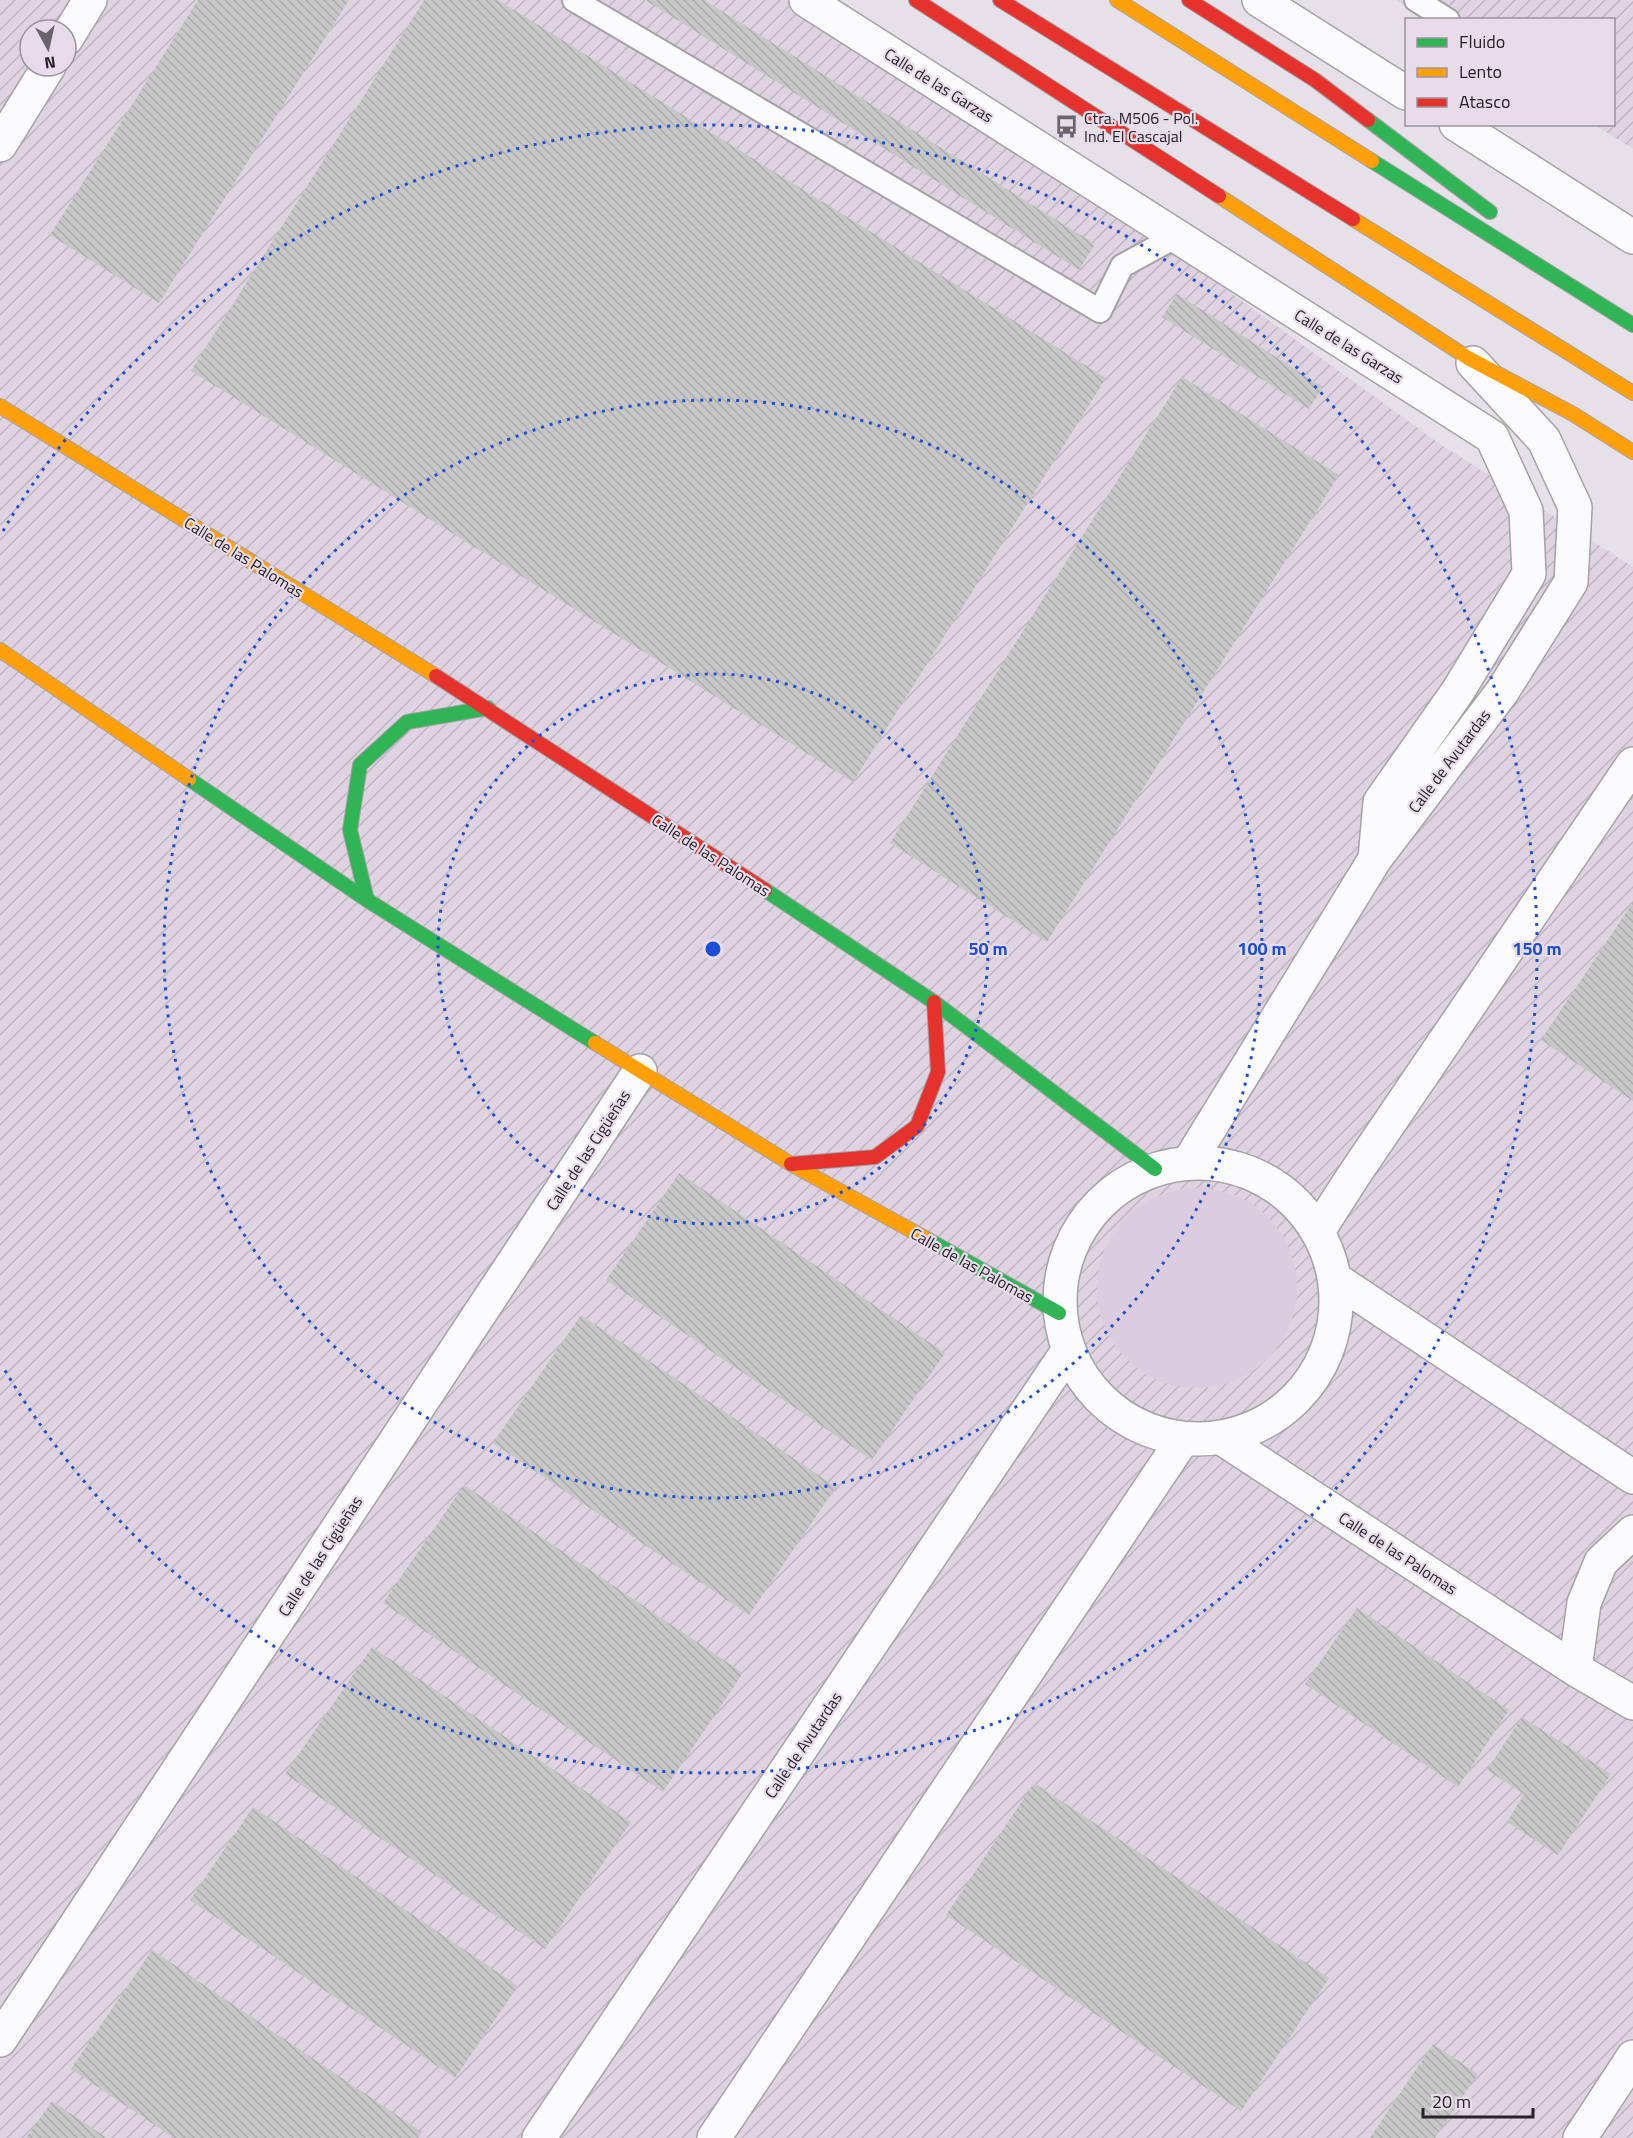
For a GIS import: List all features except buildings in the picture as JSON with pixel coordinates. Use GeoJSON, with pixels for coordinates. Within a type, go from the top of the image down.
{"type":"FeatureCollection","features":[{"type":"Feature","properties":{"kind":"main road"},"geometry":{"type":"LineString","coordinates":[[916,0],[1468,358],[1573,414],[1633,452]]}},
{"type":"Feature","properties":{"kind":"main road"},"geometry":{"type":"LineString","coordinates":[[1000,0],[1633,393]]}},
{"type":"Feature","properties":{"kind":"main road"},"geometry":{"type":"LineString","coordinates":[[1118,0],[1633,325]]}},
{"type":"Feature","properties":{"kind":"main road"},"geometry":{"type":"LineString","coordinates":[[1189,0],[1315,80],[1502,221]]}},
{"type":"Feature","properties":{"kind":"main road"},"geometry":{"type":"LineString","coordinates":[[1549,256],[1633,319]]}},
{"type":"Feature","properties":{"kind":"main road","name":"Calle de las Palomas"},"geometry":{"type":"LineString","coordinates":[[0,406],[488,708],[934,1002],[1155,1168]]}},
{"type":"Feature","properties":{"kind":"main road","name":"Calle de las Palomas"},"geometry":{"type":"LineString","coordinates":[[0,650],[366,900],[790,1164],[1059,1313]]}},
{"type":"Feature","properties":{"kind":"main road"},"geometry":{"type":"LineString","coordinates":[[366,900],[350,831],[360,765],[407,722],[488,708]]}},
{"type":"Feature","properties":{"kind":"main road"},"geometry":{"type":"LineString","coordinates":[[790,1164],[875,1157],[917,1126],[938,1072],[934,1002]]}},
{"type":"Feature","properties":{"kind":"street"},"geometry":{"type":"LineString","coordinates":[[78,20],[90,0]]}},
{"type":"Feature","properties":{"kind":"street","name":"Calle de las Garzas"},"geometry":{"type":"LineString","coordinates":[[806,0],[1492,437],[1526,511],[1529,574],[1458,691],[1380,802],[1375,859]]}},
{"type":"Feature","properties":{"kind":"street"},"geometry":{"type":"LineString","coordinates":[[1259,0],[1405,92]]}},
{"type":"Feature","properties":{"kind":"street"},"geometry":{"type":"LineString","coordinates":[[0,145],[42,78]]}},
{"type":"Feature","properties":{"kind":"street"},"geometry":{"type":"LineString","coordinates":[[1459,126],[1633,237]]}},
{"type":"Feature","properties":{"kind":"street","name":"Calle de Avutardas"},"geometry":{"type":"LineString","coordinates":[[1189,1162],[1375,859],[1502,692],[1571,582],[1575,507],[1571,497],[1544,440],[1468,358]]}},
{"type":"Feature","properties":{"kind":"street"},"geometry":{"type":"LineString","coordinates":[[1318,1231],[1354,1174],[1633,764]]}},
{"type":"Feature","properties":{"kind":"street","name":"Calle de las Cigüeñas"},"geometry":{"type":"LineString","coordinates":[[0,2040],[640,1071]]}},
{"type":"Feature","properties":{"kind":"street"},"geometry":{"type":"LineString","coordinates":[[1189,1162],[1227,1165],[1263,1179],[1294,1201],[1318,1231],[1329,1254],[1335,1279],[1335,1322],[1322,1362],[1296,1398],[1262,1423],[1220,1437],[1183,1439],[1146,1429],[1113,1411],[1086,1384],[1068,1351],[1059,1313],[1063,1266],[1082,1224],[1114,1190],[1155,1168],[1189,1162]]}},
{"type":"Feature","properties":{"kind":"street"},"geometry":{"type":"LineString","coordinates":[[1335,1279],[1633,1477]]}},
{"type":"Feature","properties":{"kind":"street","name":"Calle de Avutardas"},"geometry":{"type":"LineString","coordinates":[[539,2138],[1068,1351]]}},
{"type":"Feature","properties":{"kind":"street","name":"Calle de las Palomas"},"geometry":{"type":"LineString","coordinates":[[1220,1437],[1575,1669],[1633,1703]]}},
{"type":"Feature","properties":{"kind":"street"},"geometry":{"type":"LineString","coordinates":[[714,2138],[1183,1439]]}},
{"type":"Feature","properties":{"kind":"street"},"geometry":{"type":"LineString","coordinates":[[1575,1669],[1584,1603],[1601,1562],[1633,1532]]}},
{"type":"Feature","properties":{"kind":"street"},"geometry":{"type":"LineString","coordinates":[[1580,2138],[1633,2057]]}},
{"type":"Feature","properties":{"kind":"lane"},"geometry":{"type":"LineString","coordinates":[[574,0],[1100,311],[1122,266],[1177,236]]}},
{"type":"Feature","properties":{"kind":"lane"},"geometry":{"type":"LineString","coordinates":[[1416,0],[1445,18]]}},
{"type":"Feature","properties":{"kind":"shaded area"},"geometry":{"type":"Polygon","coordinates":[[[0,0],[825,0],[1440,444],[1633,567],[1633,2138],[0,2138],[0,0]]]}},
{"type":"Feature","properties":{"kind":"shaded area"},"geometry":{"type":"Polygon","coordinates":[[[1396,0],[1633,0],[1633,149],[1597,126],[1615,126],[1615,18],[1425,18],[1396,0]]]}},
{"type":"Feature","properties":{"kind":"shaded area"},"geometry":{"type":"Polygon","coordinates":[[[1187,1188],[1207,1188],[1244,1199],[1261,1210],[1275,1224],[1290,1250],[1297,1278],[1293,1317],[1286,1335],[1275,1352],[1261,1366],[1244,1377],[1226,1384],[1207,1388],[1187,1388],[1150,1377],[1133,1366],[1119,1352],[1108,1335],[1101,1317],[1097,1298],[1097,1278],[1108,1241],[1119,1224],[1133,1210],[1150,1199],[1168,1192],[1187,1188]]]}},
{"type":"Feature","properties":{"kind":"traffic: fast"},"geometry":{"type":"LineString","coordinates":[[1368,120],[1490,212]]}},
{"type":"Feature","properties":{"kind":"traffic: fast"},"geometry":{"type":"LineString","coordinates":[[1372,161],[1633,325]]}},
{"type":"Feature","properties":{"kind":"traffic: fast"},"geometry":{"type":"LineString","coordinates":[[367,900],[350,830],[360,765],[407,722],[488,708]]}},
{"type":"Feature","properties":{"kind":"traffic: fast"},"geometry":{"type":"LineString","coordinates":[[189,779],[367,900],[595,1043]]}},
{"type":"Feature","properties":{"kind":"traffic: fast"},"geometry":{"type":"LineString","coordinates":[[765,890],[934,1002],[1155,1169]]}},
{"type":"Feature","properties":{"kind":"traffic: fast"},"geometry":{"type":"LineString","coordinates":[[925,1238],[1059,1313]]}},
{"type":"Feature","properties":{"kind":"traffic: slow"},"geometry":{"type":"LineString","coordinates":[[1117,0],[1372,161]]}},
{"type":"Feature","properties":{"kind":"traffic: slow"},"geometry":{"type":"LineString","coordinates":[[1219,196],[1468,358],[1573,414],[1633,452]]}},
{"type":"Feature","properties":{"kind":"traffic: slow"},"geometry":{"type":"LineString","coordinates":[[1353,219],[1633,393]]}},
{"type":"Feature","properties":{"kind":"traffic: slow"},"geometry":{"type":"LineString","coordinates":[[0,406],[436,676]]}},
{"type":"Feature","properties":{"kind":"traffic: slow"},"geometry":{"type":"LineString","coordinates":[[0,650],[189,779]]}},
{"type":"Feature","properties":{"kind":"traffic: slow"},"geometry":{"type":"LineString","coordinates":[[595,1043],[791,1164],[925,1238]]}},
{"type":"Feature","properties":{"kind":"traffic: jam"},"geometry":{"type":"LineString","coordinates":[[916,0],[1219,196]]}},
{"type":"Feature","properties":{"kind":"traffic: jam"},"geometry":{"type":"LineString","coordinates":[[1000,0],[1353,219]]}},
{"type":"Feature","properties":{"kind":"traffic: jam"},"geometry":{"type":"LineString","coordinates":[[1189,0],[1315,80],[1368,120]]}},
{"type":"Feature","properties":{"kind":"traffic: jam"},"geometry":{"type":"LineString","coordinates":[[436,676],[765,890]]}},
{"type":"Feature","properties":{"kind":"traffic: jam"},"geometry":{"type":"LineString","coordinates":[[791,1164],[875,1157],[917,1126],[938,1072],[934,1002]]}},
{"type":"Feature","properties":{"kind":"place","name":"Ctra. M506 - Pol. Ind. El Cascajal"},"geometry":{"type":"Point","coordinates":[1066,127]}}]}
